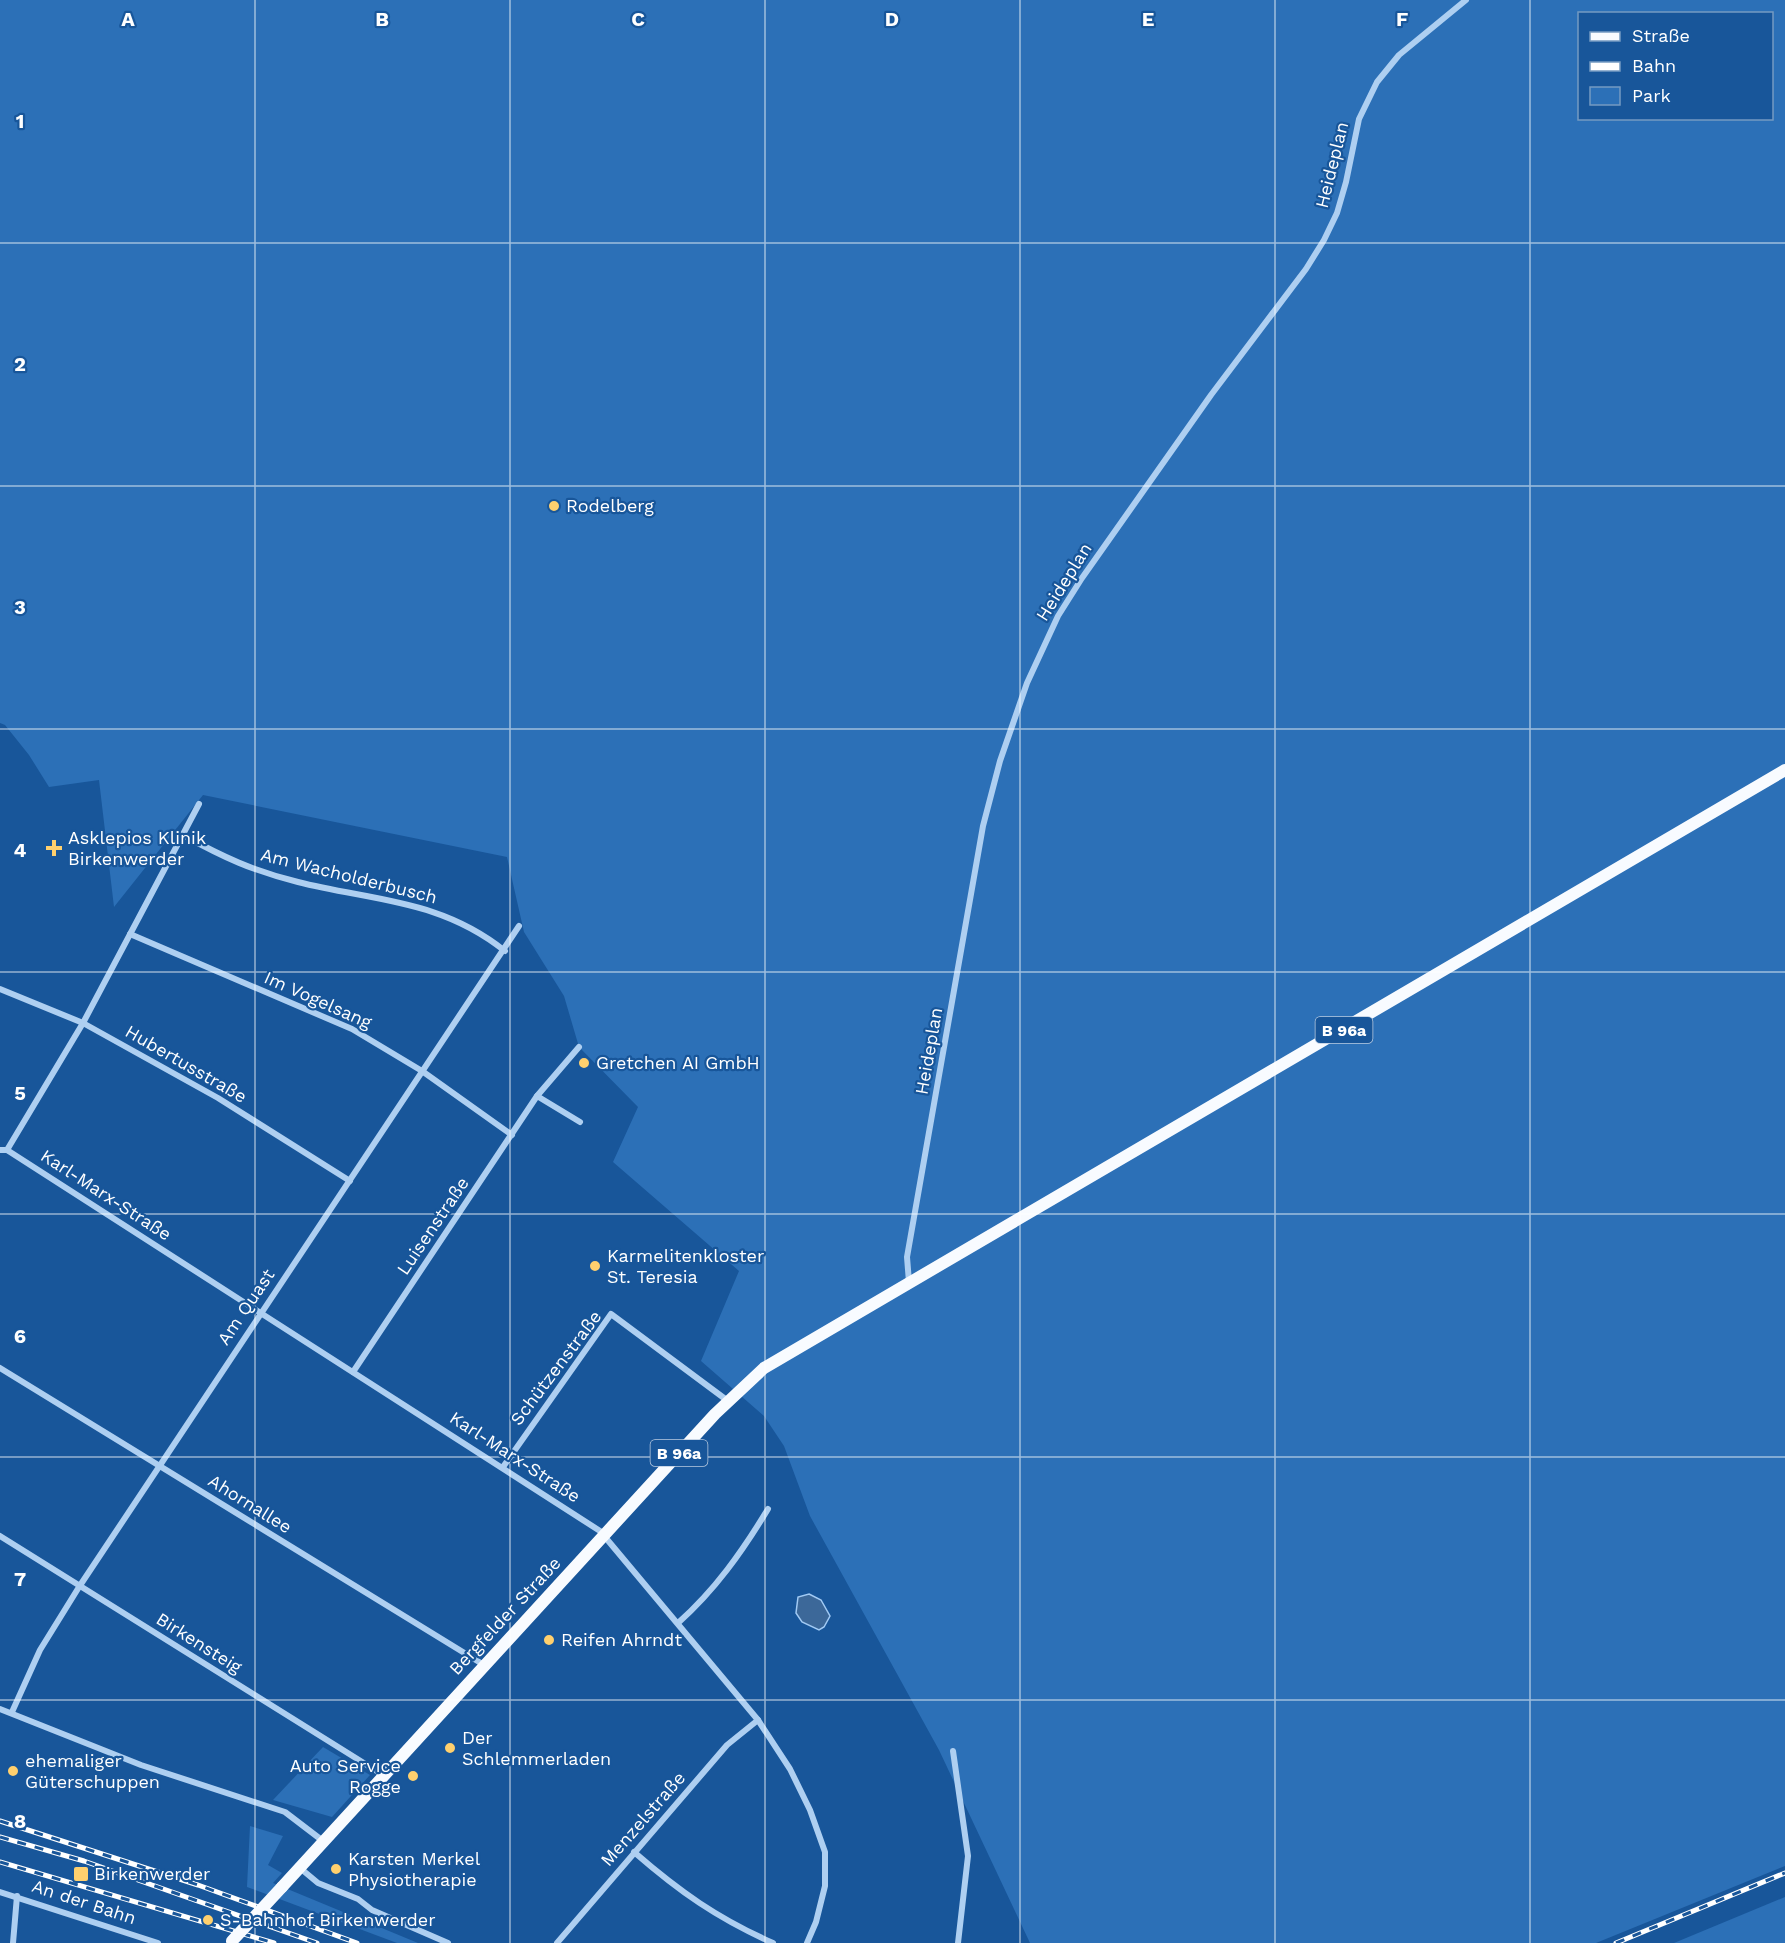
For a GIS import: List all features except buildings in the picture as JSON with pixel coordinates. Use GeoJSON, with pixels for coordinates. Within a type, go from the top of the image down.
{"type":"FeatureCollection","features":[{"type":"Feature","properties":{"kind":"main road","name":"B 96a"},"geometry":{"type":"LineString","coordinates":[[909,1283],[1781,772]]}},
{"type":"Feature","properties":{"kind":"main road","name":"Bergfelder Straße"},"geometry":{"type":"LineString","coordinates":[[232,1942],[382,1775],[728,1401],[757,1373],[909,1283]]}},
{"type":"Feature","properties":{"kind":"street","name":"Heideplan"},"geometry":{"type":"LineString","coordinates":[[909,1283],[908,1257],[983,826],[1000,762],[1041,649],[1082,578],[1211,395],[1306,269],[1324,240],[1343,192],[1359,119],[1377,81],[1399,55],[1466,0]]}},
{"type":"Feature","properties":{"kind":"street"},"geometry":{"type":"LineString","coordinates":[[4,1150],[83,1023],[199,804]]}},
{"type":"Feature","properties":{"kind":"street","name":"Am Wacholderbusch"},"geometry":{"type":"LineString","coordinates":[[183,836],[234,863],[299,882],[386,898],[438,913],[481,932],[505,951]]}},
{"type":"Feature","properties":{"kind":"street","name":"Am Quast"},"geometry":{"type":"LineString","coordinates":[[12,1712],[40,1650],[79,1587],[422,1071],[505,951],[519,926]]}},
{"type":"Feature","properties":{"kind":"street","name":"Im Vogelsang"},"geometry":{"type":"LineString","coordinates":[[130,934],[352,1029],[422,1071],[512,1135]]}},
{"type":"Feature","properties":{"kind":"street","name":"Hubertusstraße"},"geometry":{"type":"LineString","coordinates":[[0,989],[83,1023],[218,1098],[350,1180]]}},
{"type":"Feature","properties":{"kind":"street","name":"Luisenstraße"},"geometry":{"type":"LineString","coordinates":[[353,1372],[537,1096],[579,1047]]}},
{"type":"Feature","properties":{"kind":"street"},"geometry":{"type":"LineString","coordinates":[[537,1096],[580,1122]]}},
{"type":"Feature","properties":{"kind":"street","name":"Karl-Marx-Straße"},"geometry":{"type":"LineString","coordinates":[[4,1150],[503,1467],[593,1525],[604,1535],[758,1720],[790,1769],[810,1810],[825,1852],[825,1886],[816,1923],[807,1943]]}},
{"type":"Feature","properties":{"kind":"street","name":"Schützenstraße"},"geometry":{"type":"LineString","coordinates":[[503,1467],[611,1314],[728,1401]]}},
{"type":"Feature","properties":{"kind":"street","name":"Ahornallee"},"geometry":{"type":"LineString","coordinates":[[0,1368],[484,1665]]}},
{"type":"Feature","properties":{"kind":"street"},"geometry":{"type":"LineString","coordinates":[[678,1623],[706,1597],[728,1570],[768,1509]]}},
{"type":"Feature","properties":{"kind":"street","name":"Birkensteig"},"geometry":{"type":"LineString","coordinates":[[0,1536],[382,1775]]}},
{"type":"Feature","properties":{"kind":"street"},"geometry":{"type":"LineString","coordinates":[[0,1709],[141,1765],[285,1812],[323,1841]]}},
{"type":"Feature","properties":{"kind":"street","name":"Menzelstraße"},"geometry":{"type":"LineString","coordinates":[[557,1943],[726,1745],[758,1720]]}},
{"type":"Feature","properties":{"kind":"street"},"geometry":{"type":"LineString","coordinates":[[954,1751],[968,1856],[958,1943]]}},
{"type":"Feature","properties":{"kind":"street"},"geometry":{"type":"LineString","coordinates":[[634,1852],[682,1893],[733,1925],[773,1943]]}},
{"type":"Feature","properties":{"kind":"street"},"geometry":{"type":"LineString","coordinates":[[299,1868],[318,1883],[358,1899],[372,1910],[448,1943]]}},
{"type":"Feature","properties":{"kind":"street","name":"An der Bahn"},"geometry":{"type":"LineString","coordinates":[[0,1892],[158,1943]]}},
{"type":"Feature","properties":{"kind":"street"},"geometry":{"type":"LineString","coordinates":[[13,1943],[17,1896]]}},
{"type":"Feature","properties":{"kind":"green space"},"geometry":{"type":"Polygon","coordinates":[[[0,0],[1785,0],[1785,1866],[1596,1943],[1030,1943],[939,1750],[810,1516],[784,1446],[764,1416],[701,1361],[739,1271],[613,1162],[638,1107],[579,1047],[564,996],[524,932],[507,857],[203,795],[114,907],[99,780],[49,787],[29,755],[5,725],[0,723],[0,0]]]}},
{"type":"Feature","properties":{"kind":"green space"},"geometry":{"type":"Polygon","coordinates":[[[323,1747],[370,1775],[332,1817],[273,1800],[323,1747]]]}},
{"type":"Feature","properties":{"kind":"green space"},"geometry":{"type":"Polygon","coordinates":[[[250,1826],[283,1836],[268,1865],[282,1873],[273,1883],[418,1943],[397,1943],[247,1887],[250,1826]]]}},
{"type":"Feature","properties":{"kind":"green space"},"geometry":{"type":"Polygon","coordinates":[[[1785,1897],[1785,1943],[1674,1943],[1785,1897]]]}},
{"type":"Feature","properties":{"kind":"shaded area"},"geometry":{"type":"Polygon","coordinates":[[[809,1594],[821,1600],[830,1616],[824,1627],[819,1630],[802,1622],[796,1613],[798,1597],[809,1594]]]}},
{"type":"Feature","properties":{"kind":"railway"},"geometry":{"type":"LineString","coordinates":[[0,1821],[198,1885],[357,1943]]}},
{"type":"Feature","properties":{"kind":"railway"},"geometry":{"type":"LineString","coordinates":[[0,1837],[84,1861],[317,1943]]}},
{"type":"Feature","properties":{"kind":"railway"},"geometry":{"type":"LineString","coordinates":[[0,1862],[274,1943]]}},
{"type":"Feature","properties":{"kind":"railway"},"geometry":{"type":"LineString","coordinates":[[1616,1943],[1785,1873]]}},
{"type":"Feature","properties":{"kind":"place","name":"Rodelberg"},"geometry":{"type":"Point","coordinates":[554,506]}},
{"type":"Feature","properties":{"kind":"place","name":"Asklepios Klinik Birkenwerder"},"geometry":{"type":"Point","coordinates":[54,848]}},
{"type":"Feature","properties":{"kind":"place","name":"Gretchen AI GmbH"},"geometry":{"type":"Point","coordinates":[584,1063]}},
{"type":"Feature","properties":{"kind":"place","name":"Karmelitenkloster St. Teresia"},"geometry":{"type":"Point","coordinates":[595,1266]}},
{"type":"Feature","properties":{"kind":"place","name":"Reifen Ahrndt"},"geometry":{"type":"Point","coordinates":[549,1640]}},
{"type":"Feature","properties":{"kind":"place","name":"Der Schlemmerladen"},"geometry":{"type":"Point","coordinates":[450,1748]}},
{"type":"Feature","properties":{"kind":"place","name":"ehemaliger Güterschuppen"},"geometry":{"type":"Point","coordinates":[13,1771]}},
{"type":"Feature","properties":{"kind":"place","name":"Auto Service Rogge"},"geometry":{"type":"Point","coordinates":[413,1776]}},
{"type":"Feature","properties":{"kind":"place","name":"Karsten Merkel Physiotherapie"},"geometry":{"type":"Point","coordinates":[336,1869]}},
{"type":"Feature","properties":{"kind":"place","name":"Birkenwerder"},"geometry":{"type":"Point","coordinates":[81,1874]}},
{"type":"Feature","properties":{"kind":"place","name":"S-Bahnhof Birkenwerder"},"geometry":{"type":"Point","coordinates":[208,1920]}}]}
